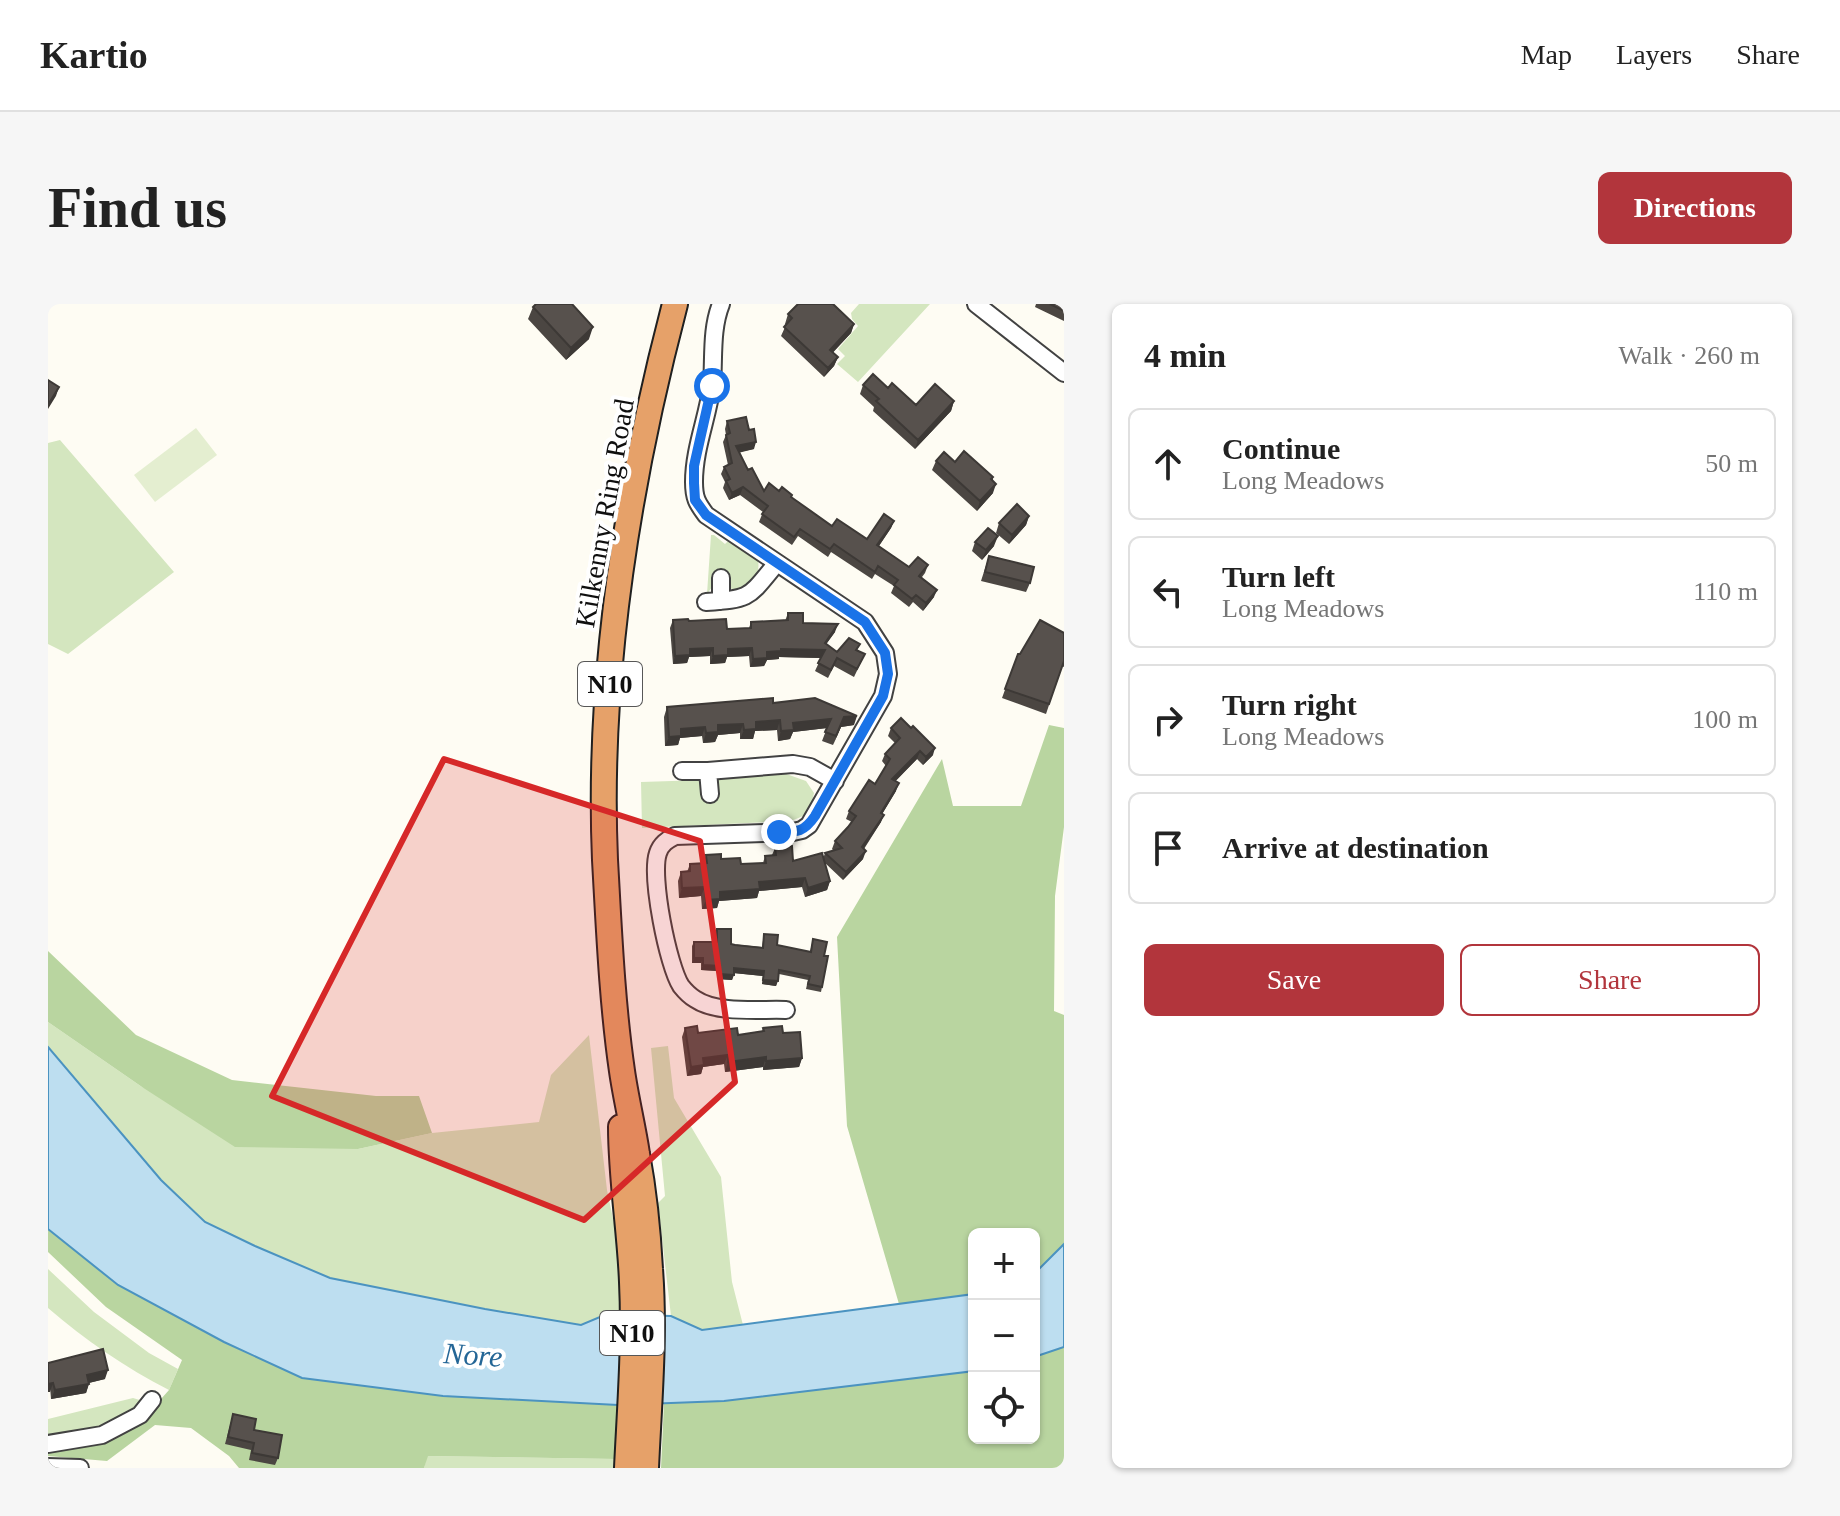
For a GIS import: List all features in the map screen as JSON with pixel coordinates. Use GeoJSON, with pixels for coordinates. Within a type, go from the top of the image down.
{"type":"FeatureCollection","features":[{"type":"Feature","properties":{"kind":"highway","name":"Kilkenny Ring Road"},"geometry":{"type":"LineString","coordinates":[[646,1468],[652,1307],[634,1198],[621,1159],[622,1070],[611,958],[604,780],[612,640],[631,505],[675,304]]}},
{"type":"Feature","properties":{"kind":"highway","name":"Kilkenny Ring Road"},"geometry":{"type":"LineString","coordinates":[[627,1468],[634,1198]]}},
{"type":"Feature","properties":{"kind":"street"},"geometry":{"type":"LineString","coordinates":[[721,304],[713,347],[712,386],[694,466],[695,500],[706,515],[865,622],[885,653],[888,674],[883,696],[809,825],[793,832],[675,836],[665,842],[659,851],[656,865],[661,918],[668,952],[680,985],[691,997],[705,1005],[786,1010]]}},
{"type":"Feature","properties":{"kind":"street"},"geometry":{"type":"LineString","coordinates":[[976,304],[1064,373]]}},
{"type":"Feature","properties":{"kind":"street"},"geometry":{"type":"LineString","coordinates":[[721,578],[714,601],[739,600],[750,595],[776,564]]}},
{"type":"Feature","properties":{"kind":"street"},"geometry":{"type":"LineString","coordinates":[[682,771],[793,764],[810,767],[835,781]]}},
{"type":"Feature","properties":{"kind":"street"},"geometry":{"type":"LineString","coordinates":[[708,771],[710,794]]}},
{"type":"Feature","properties":{"kind":"street"},"geometry":{"type":"LineString","coordinates":[[48,1444],[102,1435],[140,1415],[152,1400]]}},
{"type":"Feature","properties":{"kind":"street"},"geometry":{"type":"LineString","coordinates":[[48,1467],[80,1468]]}},
{"type":"Feature","properties":{"kind":"highlighted area"},"geometry":{"type":"Polygon","coordinates":[[[444,759],[700,841],[735,1082],[584,1220],[272,1096],[444,759]]]}},
{"type":"Feature","properties":{"kind":"green space"},"geometry":{"type":"Polygon","coordinates":[[[859,304],[930,304],[858,382],[837,364],[845,356],[838,349],[858,326],[851,313],[859,304]]]}},
{"type":"Feature","properties":{"kind":"green space"},"geometry":{"type":"Polygon","coordinates":[[[196,428],[217,455],[155,502],[134,475],[196,428]]]}},
{"type":"Feature","properties":{"kind":"green space"},"geometry":{"type":"Polygon","coordinates":[[[60,440],[174,572],[68,654],[48,644],[48,443],[60,440]]]}},
{"type":"Feature","properties":{"kind":"green space"},"geometry":{"type":"Polygon","coordinates":[[[711,535],[725,544],[731,538],[758,560],[754,580],[737,593],[728,586],[727,573],[712,573],[712,587],[707,594],[711,535]]]}},
{"type":"Feature","properties":{"kind":"green space"},"geometry":{"type":"Polygon","coordinates":[[[1049,725],[1064,728],[1064,827],[1055,896],[1054,1011],[1064,1015],[1064,1244],[1040,1268],[1040,1228],[968,1228],[968,1295],[899,1304],[847,1126],[837,937],[942,759],[953,806],[1021,806],[1049,725]]]}},
{"type":"Feature","properties":{"kind":"green space"},"geometry":{"type":"Polygon","coordinates":[[[778,771],[806,781],[814,793],[809,808],[801,817],[790,821],[642,828],[641,782],[703,780],[705,801],[716,801],[717,779],[778,771]]]}},
{"type":"Feature","properties":{"kind":"green space"},"geometry":{"type":"Polygon","coordinates":[[[48,951],[136,1035],[232,1080],[376,1096],[419,1096],[432,1133],[358,1149],[235,1147],[48,1022],[48,951]]]}},
{"type":"Feature","properties":{"kind":"green space"},"geometry":{"type":"Polygon","coordinates":[[[48,1022],[142,1087],[358,1149],[432,1133],[539,1122],[551,1075],[589,1035],[607,1190],[620,1252],[622,1315],[607,1315],[581,1325],[330,1278],[205,1222],[161,1180],[48,1047],[48,1022]]]}},
{"type":"Feature","properties":{"kind":"green space"},"geometry":{"type":"Polygon","coordinates":[[[668,1046],[674,1098],[721,1177],[732,1282],[743,1325],[702,1330],[671,1316],[658,1203],[665,1196],[651,1048],[668,1046]]]}},
{"type":"Feature","properties":{"kind":"green space"},"geometry":{"type":"Polygon","coordinates":[[[48,1229],[118,1285],[443,1396],[618,1405],[616,1459],[428,1456],[424,1468],[239,1468],[229,1456],[191,1428],[155,1425],[107,1461],[48,1456],[48,1447],[145,1417],[169,1390],[182,1360],[106,1307],[48,1252],[48,1229]]]}},
{"type":"Feature","properties":{"kind":"green space"},"geometry":{"type":"Polygon","coordinates":[[[48,1269],[94,1312],[149,1353],[178,1369],[169,1390],[106,1353],[48,1308],[48,1269]]]}},
{"type":"Feature","properties":{"kind":"green space"},"geometry":{"type":"Polygon","coordinates":[[[1064,1347],[1064,1468],[661,1468],[664,1403],[724,1401],[968,1372],[968,1444],[1040,1444],[1040,1355],[1064,1347]]]}},
{"type":"Feature","properties":{"kind":"green space"},"geometry":{"type":"Polygon","coordinates":[[[133,1398],[143,1401],[137,1413],[114,1425],[48,1435],[48,1419],[133,1398]]]}},
{"type":"Feature","properties":{"kind":"green space"},"geometry":{"type":"Polygon","coordinates":[[[427,1456],[616,1459],[614,1468],[424,1468],[427,1456]]]}},
{"type":"Feature","properties":{"kind":"water","name":"Nore"},"geometry":{"type":"Polygon","coordinates":[[[48,1047],[161,1180],[205,1222],[330,1278],[581,1325],[607,1314],[671,1316],[702,1330],[968,1295],[968,1372],[724,1401],[618,1405],[443,1396],[302,1378],[224,1342],[118,1285],[48,1229],[48,1047]]]}},
{"type":"Feature","properties":{"kind":"water"},"geometry":{"type":"Polygon","coordinates":[[[1064,1244],[1064,1347],[1040,1355],[1040,1300],[1040,1268],[1064,1244]]]}},
{"type":"Feature","properties":{"kind":"building"},"geometry":{"type":"Polygon","coordinates":[[[536,304],[572,304],[593,327],[571,348],[533,307],[536,304]]]}},
{"type":"Feature","properties":{"kind":"building"},"geometry":{"type":"Polygon","coordinates":[[[798,304],[833,304],[854,324],[830,350],[838,357],[828,368],[784,327],[792,318],[788,314],[798,304]]]}},
{"type":"Feature","properties":{"kind":"building"},"geometry":{"type":"Polygon","coordinates":[[[1050,304],[1064,304],[1064,311],[1050,304]]]}},
{"type":"Feature","properties":{"kind":"building"},"geometry":{"type":"Polygon","coordinates":[[[873,374],[888,388],[892,383],[916,405],[935,384],[954,401],[918,440],[863,385],[873,374]]]}},
{"type":"Feature","properties":{"kind":"building"},"geometry":{"type":"Polygon","coordinates":[[[48,380],[59,387],[48,405],[48,380]]]}},
{"type":"Feature","properties":{"kind":"building"},"geometry":{"type":"Polygon","coordinates":[[[746,417],[749,430],[754,429],[756,442],[736,446],[748,470],[752,468],[764,491],[769,483],[779,491],[782,487],[832,526],[837,519],[867,539],[884,514],[894,521],[877,545],[909,567],[918,557],[928,565],[919,576],[937,590],[926,603],[916,595],[912,599],[894,585],[898,580],[878,566],[875,572],[834,544],[830,549],[800,529],[794,537],[762,514],[768,506],[743,487],[732,493],[724,467],[732,463],[726,435],[730,433],[727,421],[746,417]]]}},
{"type":"Feature","properties":{"kind":"building"},"geometry":{"type":"Polygon","coordinates":[[[964,451],[993,477],[991,479],[996,484],[980,501],[936,461],[944,452],[955,462],[964,451]]]}},
{"type":"Feature","properties":{"kind":"building"},"geometry":{"type":"Polygon","coordinates":[[[1017,504],[1029,516],[1012,535],[999,523],[1017,504]]]}},
{"type":"Feature","properties":{"kind":"building"},"geometry":{"type":"Polygon","coordinates":[[[988,528],[998,536],[986,550],[975,542],[988,528]]]}},
{"type":"Feature","properties":{"kind":"building"},"geometry":{"type":"Polygon","coordinates":[[[989,556],[1034,567],[1030,583],[985,572],[989,556]]]}},
{"type":"Feature","properties":{"kind":"building"},"geometry":{"type":"Polygon","coordinates":[[[788,613],[803,613],[803,623],[838,624],[825,643],[837,652],[849,638],[860,644],[856,650],[865,654],[857,669],[837,658],[831,670],[818,663],[825,650],[781,649],[767,652],[767,658],[753,659],[752,648],[728,649],[728,655],[713,656],[713,648],[690,649],[690,655],[675,656],[673,620],[726,619],[727,629],[751,628],[751,622],[788,620],[788,613]]]}},
{"type":"Feature","properties":{"kind":"building"},"geometry":{"type":"Polygon","coordinates":[[[1040,620],[1064,633],[1064,661],[1049,704],[1005,689],[1018,654],[1040,620]]]}},
{"type":"Feature","properties":{"kind":"building"},"geometry":{"type":"Polygon","coordinates":[[[773,698],[773,703],[815,698],[857,716],[844,717],[836,736],[825,732],[831,719],[793,723],[794,730],[781,731],[780,720],[756,722],[756,729],[744,730],[743,724],[718,725],[718,732],[706,733],[705,727],[681,729],[681,736],[669,737],[667,707],[773,698]]]}},
{"type":"Feature","properties":{"kind":"building"},"geometry":{"type":"Polygon","coordinates":[[[901,718],[935,748],[926,757],[920,751],[892,779],[899,783],[881,813],[884,815],[862,847],[866,851],[846,872],[825,853],[842,848],[835,841],[856,816],[849,811],[869,780],[875,784],[890,759],[885,754],[900,738],[891,728],[901,718]]]}},
{"type":"Feature","properties":{"kind":"building"},"geometry":{"type":"Polygon","coordinates":[[[792,846],[793,861],[822,853],[830,881],[808,888],[805,878],[759,882],[760,889],[720,892],[720,899],[706,900],[705,887],[682,888],[681,872],[690,871],[690,864],[707,863],[706,855],[721,854],[721,859],[740,858],[741,864],[766,863],[765,856],[776,855],[775,848],[792,846]]]}},
{"type":"Feature","properties":{"kind":"building"},"geometry":{"type":"Polygon","coordinates":[[[717,929],[731,929],[731,944],[735,945],[763,948],[764,934],[778,935],[777,945],[811,952],[813,939],[827,942],[824,956],[828,956],[822,987],[808,984],[810,976],[779,970],[778,981],[763,980],[764,971],[734,968],[734,975],[719,974],[720,966],[703,965],[703,958],[694,958],[694,942],[717,942],[717,929]]]}},
{"type":"Feature","properties":{"kind":"building"},"geometry":{"type":"Polygon","coordinates":[[[697,1026],[698,1033],[737,1028],[738,1035],[782,1026],[783,1033],[800,1032],[802,1058],[766,1061],[766,1057],[728,1062],[728,1055],[703,1058],[704,1065],[691,1067],[685,1028],[697,1026]]]}},
{"type":"Feature","properties":{"kind":"building"},"geometry":{"type":"Polygon","coordinates":[[[103,1349],[108,1370],[87,1375],[89,1384],[55,1390],[53,1383],[48,1384],[48,1363],[103,1349]]]}},
{"type":"Feature","properties":{"kind":"building"},"geometry":{"type":"Polygon","coordinates":[[[233,1414],[256,1419],[254,1430],[282,1435],[278,1458],[252,1453],[254,1443],[228,1437],[233,1414]]]}},
{"type":"Feature","properties":{"kind":"route"},"geometry":{"type":"LineString","coordinates":[[712,386],[694,466],[695,500],[706,515],[865,622],[885,653],[888,674],[883,696],[815,816],[802,830],[779,832]]}}]}
